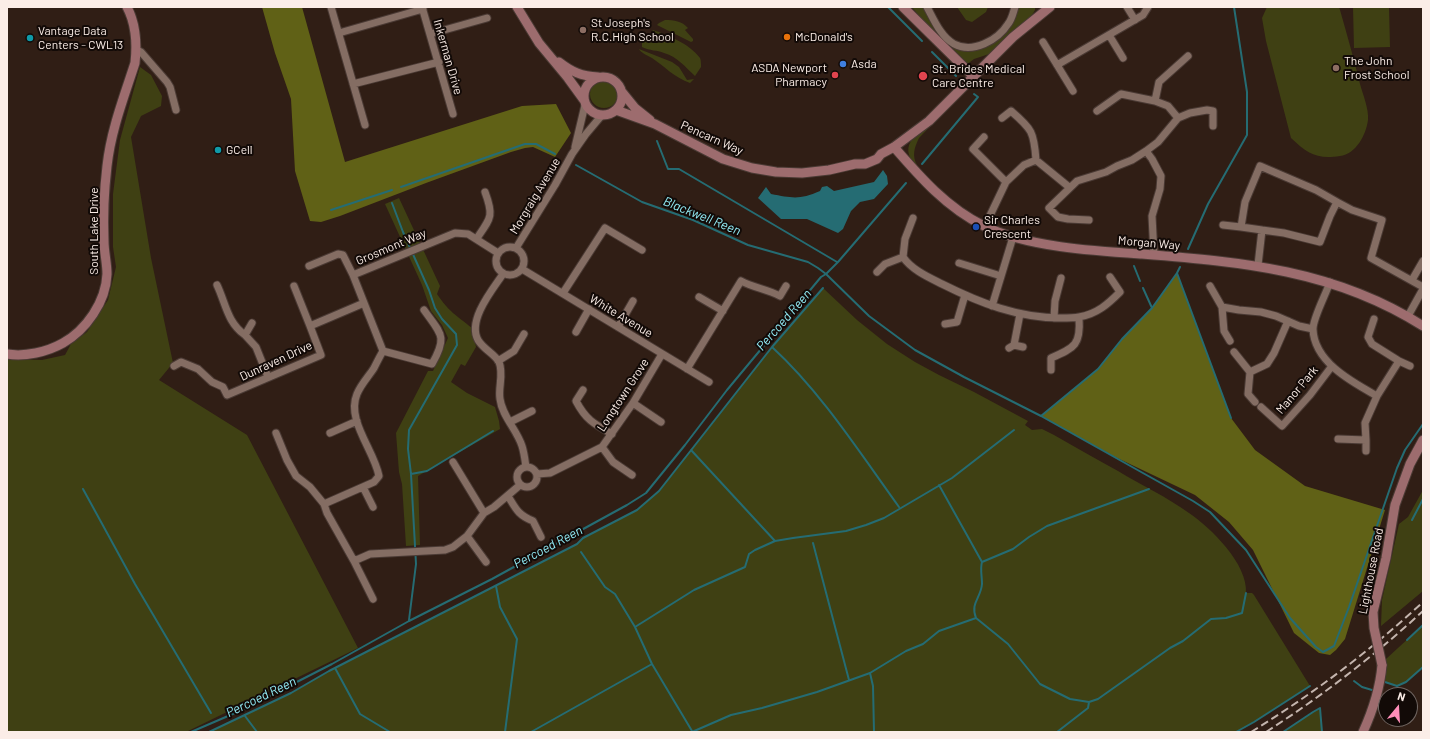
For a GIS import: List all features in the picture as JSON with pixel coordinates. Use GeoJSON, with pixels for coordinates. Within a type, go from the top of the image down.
{"type":"FeatureCollection","features":[{"type":"Feature","properties":{"kind":"street","name":"South Lake Drive"},"geometry":{"type":"LineString","coordinates":[[7,354],[41,352],[55,347],[66,341],[85,326],[99,305],[107,276],[104,242],[104,200],[107,163],[118,116],[135,63],[137,43],[133,20],[127,7]]}},
{"type":"Feature","properties":{"kind":"street"},"geometry":{"type":"LineString","coordinates":[[331,7],[365,126]]}},
{"type":"Feature","properties":{"kind":"street"},"geometry":{"type":"LineString","coordinates":[[517,7],[535,37],[551,56],[590,110],[595,114],[602,115],[607,115],[616,110],[621,102],[622,92],[617,83],[609,77],[585,76],[573,72],[551,56]]}},
{"type":"Feature","properties":{"kind":"street"},"geometry":{"type":"LineString","coordinates":[[903,7],[972,76]]}},
{"type":"Feature","properties":{"kind":"street"},"geometry":{"type":"LineString","coordinates":[[927,7],[946,38],[955,44],[966,47],[979,46],[998,35],[1009,23],[1015,7]]}},
{"type":"Feature","properties":{"kind":"street"},"geometry":{"type":"LineString","coordinates":[[1127,7],[1135,20]]}},
{"type":"Feature","properties":{"kind":"street"},"geometry":{"type":"LineString","coordinates":[[1057,66],[1143,15],[1148,7]]}},
{"type":"Feature","properties":{"kind":"street"},"geometry":{"type":"LineString","coordinates":[[338,33],[422,8]]}},
{"type":"Feature","properties":{"kind":"street","name":"Inkerman Drive"},"geometry":{"type":"LineString","coordinates":[[422,8],[453,114]]}},
{"type":"Feature","properties":{"kind":"street","name":"Pencarn Way"},"geometry":{"type":"LineString","coordinates":[[616,110],[655,124],[718,156],[752,168],[776,172],[802,173],[829,170],[855,164],[873,154],[881,154],[894,147],[929,121],[1012,37],[1044,9]]}},
{"type":"Feature","properties":{"kind":"street"},"geometry":{"type":"LineString","coordinates":[[430,34],[487,18]]}},
{"type":"Feature","properties":{"kind":"street"},"geometry":{"type":"LineString","coordinates":[[1109,35],[1123,58]]}},
{"type":"Feature","properties":{"kind":"street"},"geometry":{"type":"LineString","coordinates":[[1043,42],[1073,90]]}},
{"type":"Feature","properties":{"kind":"street"},"geometry":{"type":"LineString","coordinates":[[136,50],[142,52],[167,82],[170,87],[176,110]]}},
{"type":"Feature","properties":{"kind":"street"},"geometry":{"type":"LineString","coordinates":[[1155,101],[1160,82],[1188,56]]}},
{"type":"Feature","properties":{"kind":"street"},"geometry":{"type":"LineString","coordinates":[[353,84],[439,62]]}},
{"type":"Feature","properties":{"kind":"street"},"geometry":{"type":"LineString","coordinates":[[584,102],[585,88],[588,83],[598,77]]}},
{"type":"Feature","properties":{"kind":"street","name":"Pencarn Way"},"geometry":{"type":"LineString","coordinates":[[622,92],[635,108],[655,124]]}},
{"type":"Feature","properties":{"kind":"street"},"geometry":{"type":"LineString","coordinates":[[1097,111],[1120,94],[1155,101],[1168,106],[1178,118]]}},
{"type":"Feature","properties":{"kind":"street","name":"Morgraig Avenue"},"geometry":{"type":"LineString","coordinates":[[572,154],[584,102]]}},
{"type":"Feature","properties":{"kind":"street"},"geometry":{"type":"LineString","coordinates":[[1089,220],[1074,220],[1058,216],[1045,209],[1077,181],[1106,172],[1132,160],[1146,151],[1158,142],[1178,118],[1190,113],[1207,110],[1213,111],[1213,126]]}},
{"type":"Feature","properties":{"kind":"street"},"geometry":{"type":"LineString","coordinates":[[1002,118],[1011,111],[1027,126],[1034,138],[1036,160],[1069,187]]}},
{"type":"Feature","properties":{"kind":"street","name":"Morgraig Avenue"},"geometry":{"type":"LineString","coordinates":[[516,248],[555,185],[572,154],[602,115]]}},
{"type":"Feature","properties":{"kind":"street"},"geometry":{"type":"LineString","coordinates":[[984,137],[973,149],[1006,182]]}},
{"type":"Feature","properties":{"kind":"street","name":"Morgan Way"},"geometry":{"type":"LineString","coordinates":[[894,147],[915,172],[936,192],[963,213],[985,226],[1012,237],[1059,246],[1258,265],[1330,282],[1383,303],[1423,326]]}},
{"type":"Feature","properties":{"kind":"street"},"geometry":{"type":"LineString","coordinates":[[1146,151],[1161,176],[1160,189],[1152,216],[1154,255]]}},
{"type":"Feature","properties":{"kind":"street"},"geometry":{"type":"LineString","coordinates":[[985,226],[1006,182],[1024,164],[1036,160]]}},
{"type":"Feature","properties":{"kind":"street"},"geometry":{"type":"LineString","coordinates":[[1241,227],[1245,202],[1260,166],[1316,190],[1352,210],[1382,220],[1371,258],[1412,280],[1423,288],[1408,316]]}},
{"type":"Feature","properties":{"kind":"street"},"geometry":{"type":"LineString","coordinates":[[477,238],[490,216],[490,206],[485,192]]}},
{"type":"Feature","properties":{"kind":"street"},"geometry":{"type":"LineString","coordinates":[[1223,225],[1284,233],[1320,242],[1337,202]]}},
{"type":"Feature","properties":{"kind":"street"},"geometry":{"type":"LineString","coordinates":[[913,218],[905,239],[903,257],[907,263],[917,271],[964,296],[992,306],[1020,314],[1054,318],[1079,318],[1092,314],[1105,306],[1120,292],[1110,277]]}},
{"type":"Feature","properties":{"kind":"street"},"geometry":{"type":"LineString","coordinates":[[563,293],[605,228],[642,250]]}},
{"type":"Feature","properties":{"kind":"street"},"geometry":{"type":"LineString","coordinates":[[1258,265],[1262,230]]}},
{"type":"Feature","properties":{"kind":"street","name":"Grosmont Way"},"geometry":{"type":"LineString","coordinates":[[383,351],[353,275],[455,233],[468,234],[477,238],[498,253]]}},
{"type":"Feature","properties":{"kind":"street"},"geometry":{"type":"LineString","coordinates":[[992,306],[1012,237]]}},
{"type":"Feature","properties":{"kind":"street","name":"Morgraig Avenue"},"geometry":{"type":"LineString","coordinates":[[498,253],[504,247],[510,246],[516,248],[522,252],[524,260],[522,269]]}},
{"type":"Feature","properties":{"kind":"street"},"geometry":{"type":"LineString","coordinates":[[498,253],[495,263],[497,268],[503,274],[512,275],[518,273],[522,269]]}},
{"type":"Feature","properties":{"kind":"street"},"geometry":{"type":"LineString","coordinates":[[309,266],[338,254],[343,255],[353,275]]}},
{"type":"Feature","properties":{"kind":"street"},"geometry":{"type":"LineString","coordinates":[[877,272],[885,264],[903,257]]}},
{"type":"Feature","properties":{"kind":"street"},"geometry":{"type":"LineString","coordinates":[[1412,280],[1423,261]]}},
{"type":"Feature","properties":{"kind":"street"},"geometry":{"type":"LineString","coordinates":[[959,263],[1001,276]]}},
{"type":"Feature","properties":{"kind":"street","name":"White Avenue"},"geometry":{"type":"LineString","coordinates":[[522,269],[709,382]]}},
{"type":"Feature","properties":{"kind":"street"},"geometry":{"type":"LineString","coordinates":[[503,274],[482,305],[476,322],[477,339],[482,346],[498,361],[500,370],[500,400],[503,410],[522,445],[526,467]]}},
{"type":"Feature","properties":{"kind":"street"},"geometry":{"type":"LineString","coordinates":[[1054,318],[1055,301],[1061,278]]}},
{"type":"Feature","properties":{"kind":"street"},"geometry":{"type":"LineString","coordinates":[[687,369],[741,281],[751,286],[771,291],[780,296],[786,286]]}},
{"type":"Feature","properties":{"kind":"street"},"geometry":{"type":"LineString","coordinates":[[1222,307],[1261,312],[1276,316],[1299,326],[1313,329],[1330,282]]}},
{"type":"Feature","properties":{"kind":"street"},"geometry":{"type":"LineString","coordinates":[[217,285],[230,318],[237,329],[256,347],[268,377]]}},
{"type":"Feature","properties":{"kind":"street"},"geometry":{"type":"LineString","coordinates":[[294,286],[310,326]]}},
{"type":"Feature","properties":{"kind":"street"},"geometry":{"type":"LineString","coordinates":[[1210,286],[1222,307],[1224,331],[1230,341]]}},
{"type":"Feature","properties":{"kind":"street"},"geometry":{"type":"LineString","coordinates":[[945,324],[957,322],[964,296]]}},
{"type":"Feature","properties":{"kind":"street"},"geometry":{"type":"LineString","coordinates":[[699,297],[723,311]]}},
{"type":"Feature","properties":{"kind":"street"},"geometry":{"type":"LineString","coordinates":[[618,327],[633,301]]}},
{"type":"Feature","properties":{"kind":"street","name":"Dunraven Drive"},"geometry":{"type":"LineString","coordinates":[[174,366],[182,362],[198,369],[212,382],[223,387],[227,395],[321,354],[310,326],[364,303]]}},
{"type":"Feature","properties":{"kind":"street"},"geometry":{"type":"LineString","coordinates":[[576,332],[589,309]]}},
{"type":"Feature","properties":{"kind":"street"},"geometry":{"type":"LineString","coordinates":[[324,504],[374,482],[379,476],[377,467],[357,421],[354,404],[358,393],[383,351],[432,364],[442,342],[441,332],[424,310]]}},
{"type":"Feature","properties":{"kind":"street"},"geometry":{"type":"LineString","coordinates":[[1020,314],[1011,346],[1023,347]]}},
{"type":"Feature","properties":{"kind":"street"},"geometry":{"type":"LineString","coordinates":[[1051,370],[1051,358],[1069,350],[1078,340],[1080,329],[1079,318]]}},
{"type":"Feature","properties":{"kind":"street"},"geometry":{"type":"LineString","coordinates":[[1374,319],[1368,338],[1372,344],[1410,366]]}},
{"type":"Feature","properties":{"kind":"street"},"geometry":{"type":"LineString","coordinates":[[1250,372],[1267,364],[1274,353],[1288,321]]}},
{"type":"Feature","properties":{"kind":"street"},"geometry":{"type":"LineString","coordinates":[[245,335],[252,324]]}},
{"type":"Feature","properties":{"kind":"street","name":"Manor Park"},"geometry":{"type":"LineString","coordinates":[[1313,329],[1318,349],[1332,366],[1352,382],[1377,396]]}},
{"type":"Feature","properties":{"kind":"street"},"geometry":{"type":"LineString","coordinates":[[498,361],[514,351],[524,334]]}},
{"type":"Feature","properties":{"kind":"street"},"geometry":{"type":"LineString","coordinates":[[1234,352],[1250,372],[1248,394],[1255,402]]}},
{"type":"Feature","properties":{"kind":"street","name":"Longtown Grove"},"geometry":{"type":"LineString","coordinates":[[537,474],[550,474],[602,448],[633,403],[662,354]]}},
{"type":"Feature","properties":{"kind":"street"},"geometry":{"type":"LineString","coordinates":[[1366,451],[1365,423],[1377,396],[1400,361]]}},
{"type":"Feature","properties":{"kind":"street","name":"Manor Park"},"geometry":{"type":"LineString","coordinates":[[1261,407],[1282,426],[1310,395],[1332,366]]}},
{"type":"Feature","properties":{"kind":"street"},"geometry":{"type":"LineString","coordinates":[[583,390],[576,401],[581,410],[594,424],[612,434]]}},
{"type":"Feature","properties":{"kind":"street"},"geometry":{"type":"LineString","coordinates":[[633,403],[661,422]]}},
{"type":"Feature","properties":{"kind":"street"},"geometry":{"type":"LineString","coordinates":[[510,422],[532,411]]}},
{"type":"Feature","properties":{"kind":"street"},"geometry":{"type":"LineString","coordinates":[[330,433],[357,421]]}},
{"type":"Feature","properties":{"kind":"street"},"geometry":{"type":"LineString","coordinates":[[276,433],[287,460],[296,476],[310,487],[324,504],[327,513],[373,598]]}},
{"type":"Feature","properties":{"kind":"street"},"geometry":{"type":"LineString","coordinates":[[1338,439],[1366,440]]}},
{"type":"Feature","properties":{"kind":"street","name":"Lighthouse Road"},"geometry":{"type":"LineString","coordinates":[[1363,732],[1377,699],[1381,682],[1382,665],[1374,628],[1373,612],[1386,558],[1395,505],[1410,464],[1423,440]]}},
{"type":"Feature","properties":{"kind":"street"},"geometry":{"type":"LineString","coordinates":[[602,448],[613,462],[632,475]]}},
{"type":"Feature","properties":{"kind":"street"},"geometry":{"type":"LineString","coordinates":[[453,462],[484,513]]}},
{"type":"Feature","properties":{"kind":"street"},"geometry":{"type":"LineString","coordinates":[[526,467],[532,468],[537,474],[537,480],[533,485],[525,488],[520,485],[517,480],[517,474],[522,468],[526,467]]}},
{"type":"Feature","properties":{"kind":"street"},"geometry":{"type":"LineString","coordinates":[[354,561],[370,554],[423,552],[445,550],[453,547],[467,536],[484,513],[494,507],[520,485]]}},
{"type":"Feature","properties":{"kind":"street"},"geometry":{"type":"LineString","coordinates":[[363,487],[372,507]]}},
{"type":"Feature","properties":{"kind":"street"},"geometry":{"type":"LineString","coordinates":[[508,496],[517,512],[522,517],[533,521],[541,537]]}},
{"type":"Feature","properties":{"kind":"street"},"geometry":{"type":"LineString","coordinates":[[467,536],[486,562]]}},
{"type":"Feature","properties":{"kind":"shaded area"},"geometry":{"type":"Polygon","coordinates":[[[262,7],[302,7],[345,162],[522,106],[556,104],[571,133],[555,157],[533,147],[525,148],[426,183],[340,216],[321,222],[310,221],[295,171],[291,99],[275,53],[262,7]]]}},
{"type":"Feature","properties":{"kind":"shaded area"},"geometry":{"type":"Polygon","coordinates":[[[912,7],[924,7],[959,48],[986,42],[1004,34],[1011,25],[1017,7],[1035,7],[1035,10],[1031,17],[1006,37],[989,54],[974,59],[966,65],[924,22],[912,7]]]}},
{"type":"Feature","properties":{"kind":"shaded area"},"geometry":{"type":"Polygon","coordinates":[[[957,7],[988,7],[986,12],[972,22],[966,20],[957,7]]]}},
{"type":"Feature","properties":{"kind":"shaded area"},"geometry":{"type":"Polygon","coordinates":[[[1267,7],[1339,7],[1368,111],[1368,120],[1365,132],[1359,143],[1351,152],[1332,157],[1319,156],[1302,148],[1291,138],[1266,41],[1262,18],[1267,7]]]}},
{"type":"Feature","properties":{"kind":"shaded area"},"geometry":{"type":"Polygon","coordinates":[[[1353,7],[1389,7],[1390,47],[1354,48],[1353,7]]]}},
{"type":"Feature","properties":{"kind":"shaded area"},"geometry":{"type":"Polygon","coordinates":[[[665,20],[678,21],[686,26],[688,28],[685,30],[693,41],[691,42],[657,25],[665,20]]]}},
{"type":"Feature","properties":{"kind":"shaded area"},"geometry":{"type":"Polygon","coordinates":[[[653,30],[685,44],[696,53],[700,59],[701,67],[695,76],[673,57],[642,47],[642,40],[649,38],[653,30]]]}},
{"type":"Feature","properties":{"kind":"shaded area"},"geometry":{"type":"Polygon","coordinates":[[[639,49],[672,62],[679,67],[687,80],[694,79],[690,83],[679,78],[639,49]]]}},
{"type":"Feature","properties":{"kind":"shaded area"},"geometry":{"type":"Polygon","coordinates":[[[990,64],[919,138],[914,152],[914,158],[917,165],[915,166],[908,151],[911,141],[931,124],[990,64]]]}},
{"type":"Feature","properties":{"kind":"shaded area"},"geometry":{"type":"Polygon","coordinates":[[[140,67],[151,75],[162,96],[161,106],[141,116],[131,137],[151,258],[173,363],[159,380],[247,435],[358,648],[186,732],[7,732],[7,359],[42,360],[65,355],[71,344],[87,332],[108,300],[116,267],[113,247],[113,194],[120,140],[140,67]]]}},
{"type":"Feature","properties":{"kind":"shaded area"},"geometry":{"type":"Polygon","coordinates":[[[604,80],[610,81],[614,84],[617,88],[617,100],[614,104],[610,107],[604,108],[598,107],[594,104],[591,100],[590,94],[591,88],[594,84],[598,81],[604,80]]]}},
{"type":"Feature","properties":{"kind":"shaded area"},"geometry":{"type":"Polygon","coordinates":[[[399,198],[440,286],[437,294],[449,309],[472,328],[476,347],[465,366],[461,364],[451,382],[467,393],[495,407],[500,429],[418,476],[420,545],[406,546],[402,484],[399,472],[396,433],[428,371],[433,371],[448,338],[442,325],[431,311],[422,285],[385,204],[399,198]]]}},
{"type":"Feature","properties":{"kind":"shaded area"},"geometry":{"type":"Polygon","coordinates":[[[1177,273],[1231,418],[1255,450],[1305,486],[1385,510],[1345,639],[1330,655],[1319,653],[1294,633],[1253,550],[1229,522],[1195,495],[1113,456],[1041,416],[1098,369],[1122,339],[1152,308],[1177,273]]]}},
{"type":"Feature","properties":{"kind":"shaded area"},"geometry":{"type":"Polygon","coordinates":[[[823,288],[857,320],[887,344],[915,362],[1028,421],[1025,425],[1032,430],[1042,429],[1054,435],[1163,496],[1198,520],[1217,537],[1235,559],[1245,582],[1246,593],[1252,593],[1254,595],[1310,686],[1236,732],[209,732],[291,693],[329,671],[577,544],[583,538],[637,510],[659,491],[772,347],[823,288]]]}},
{"type":"Feature","properties":{"kind":"shaded area"},"geometry":{"type":"Polygon","coordinates":[[[1423,490],[1423,591],[1381,626],[1382,600],[1399,524],[1408,517],[1423,490]]]}},
{"type":"Feature","properties":{"kind":"shaded area"},"geometry":{"type":"Polygon","coordinates":[[[1423,625],[1423,667],[1406,682],[1397,686],[1385,682],[1386,659],[1423,625]]]}},
{"type":"Feature","properties":{"kind":"shaded area"},"geometry":{"type":"Polygon","coordinates":[[[1320,708],[1322,732],[1283,732],[1313,712],[1320,708]]]}},
{"type":"Feature","properties":{"kind":"water"},"geometry":{"type":"Polygon","coordinates":[[[883,170],[887,176],[888,184],[874,199],[860,202],[851,211],[843,229],[838,233],[807,219],[781,219],[758,198],[766,187],[771,194],[790,197],[807,196],[820,191],[822,187],[827,186],[834,191],[874,182],[883,170]]]}},
{"type":"Feature","properties":{"kind":"waterway"},"geometry":{"type":"LineString","coordinates":[[888,7],[922,41]]}},
{"type":"Feature","properties":{"kind":"waterway"},"geometry":{"type":"LineString","coordinates":[[1188,249],[1208,204],[1247,135],[1247,92],[1234,7]]}},
{"type":"Feature","properties":{"kind":"waterway"},"geometry":{"type":"LineString","coordinates":[[932,52],[956,76]]}},
{"type":"Feature","properties":{"kind":"waterway"},"geometry":{"type":"LineString","coordinates":[[922,164],[978,97],[974,94]]}},
{"type":"Feature","properties":{"kind":"waterway"},"geometry":{"type":"LineString","coordinates":[[657,141],[668,169],[679,169],[837,262]]}},
{"type":"Feature","properties":{"kind":"waterway","name":"Blackwell Reen"},"geometry":{"type":"LineString","coordinates":[[401,187],[525,144],[536,144],[555,154]]}},
{"type":"Feature","properties":{"kind":"waterway"},"geometry":{"type":"LineString","coordinates":[[576,165],[642,202],[693,220],[748,245],[808,262],[826,274],[869,316],[915,350],[1041,416],[1210,512],[1246,550],[1290,618],[1316,647],[1323,652],[1334,646],[1397,468],[1405,450],[1423,424]]}},
{"type":"Feature","properties":{"kind":"waterway"},"geometry":{"type":"LineString","coordinates":[[191,732],[242,710],[332,664],[409,621],[492,579],[627,505],[646,493],[727,390],[821,277],[838,262],[906,183]]}},
{"type":"Feature","properties":{"kind":"waterway","name":"Blackwell Reen"},"geometry":{"type":"LineString","coordinates":[[331,210],[392,190]]}},
{"type":"Feature","properties":{"kind":"waterway"},"geometry":{"type":"LineString","coordinates":[[392,203],[403,232],[429,290],[435,308],[442,319],[456,334],[457,345],[409,430],[408,449],[411,474],[416,564],[409,620]]}},
{"type":"Feature","properties":{"kind":"waterway"},"geometry":{"type":"LineString","coordinates":[[1134,266],[1140,281]]}},
{"type":"Feature","properties":{"kind":"waterway"},"geometry":{"type":"LineString","coordinates":[[1041,416],[1098,369],[1122,339],[1152,308],[1180,267]]}},
{"type":"Feature","properties":{"kind":"waterway"},"geometry":{"type":"LineString","coordinates":[[1177,273],[1231,418]]}},
{"type":"Feature","properties":{"kind":"waterway","name":"Percoed Reen"},"geometry":{"type":"LineString","coordinates":[[209,732],[291,693],[329,671],[577,544],[583,538],[637,510],[659,491],[772,347],[823,288]]}},
{"type":"Feature","properties":{"kind":"waterway"},"geometry":{"type":"LineString","coordinates":[[1143,288],[1152,308]]}},
{"type":"Feature","properties":{"kind":"waterway"},"geometry":{"type":"LineString","coordinates":[[772,347],[807,383],[823,403],[899,507]]}},
{"type":"Feature","properties":{"kind":"waterway"},"geometry":{"type":"LineString","coordinates":[[635,627],[694,590],[745,567],[749,554],[775,541],[846,531],[884,518],[952,478],[1014,430]]}},
{"type":"Feature","properties":{"kind":"waterway"},"geometry":{"type":"LineString","coordinates":[[411,474],[427,471],[493,431]]}},
{"type":"Feature","properties":{"kind":"waterway"},"geometry":{"type":"LineString","coordinates":[[691,450],[775,541]]}},
{"type":"Feature","properties":{"kind":"waterway"},"geometry":{"type":"LineString","coordinates":[[939,485],[982,562]]}},
{"type":"Feature","properties":{"kind":"waterway"},"geometry":{"type":"LineString","coordinates":[[83,489],[135,584],[211,713]]}},
{"type":"Feature","properties":{"kind":"waterway"},"geometry":{"type":"LineString","coordinates":[[976,618],[974,608],[982,584],[982,562],[1013,549],[1047,526],[1149,489]]}},
{"type":"Feature","properties":{"kind":"waterway"},"geometry":{"type":"LineString","coordinates":[[1412,520],[1423,499]]}},
{"type":"Feature","properties":{"kind":"waterway"},"geometry":{"type":"LineString","coordinates":[[813,543],[849,680]]}},
{"type":"Feature","properties":{"kind":"waterway"},"geometry":{"type":"LineString","coordinates":[[581,552],[605,587],[615,594],[635,627],[652,664],[692,731]]}},
{"type":"Feature","properties":{"kind":"waterway"},"geometry":{"type":"LineString","coordinates":[[496,586],[500,607],[517,639],[505,732]]}},
{"type":"Feature","properties":{"kind":"waterway"},"geometry":{"type":"LineString","coordinates":[[692,732],[731,715],[762,708],[817,692],[870,673],[906,651],[923,644],[939,631],[976,618],[1008,644],[1040,684],[1070,699],[1089,702],[1098,699],[1170,648],[1183,641],[1211,619],[1226,618],[1242,613],[1246,593]]}},
{"type":"Feature","properties":{"kind":"waterway"},"geometry":{"type":"LineString","coordinates":[[1407,640],[1423,625]]}},
{"type":"Feature","properties":{"kind":"waterway"},"geometry":{"type":"LineString","coordinates":[[531,732],[652,664]]}},
{"type":"Feature","properties":{"kind":"waterway"},"geometry":{"type":"LineString","coordinates":[[1385,682],[1397,686],[1406,682],[1423,667]]}},
{"type":"Feature","properties":{"kind":"waterway"},"geometry":{"type":"LineString","coordinates":[[335,668],[360,714],[390,732]]}},
{"type":"Feature","properties":{"kind":"waterway"},"geometry":{"type":"LineString","coordinates":[[870,673],[873,686],[874,732]]}},
{"type":"Feature","properties":{"kind":"waterway"},"geometry":{"type":"LineString","coordinates":[[1354,681],[1362,687],[1372,690]]}},
{"type":"Feature","properties":{"kind":"waterway"},"geometry":{"type":"LineString","coordinates":[[1236,732],[1310,686]]}},
{"type":"Feature","properties":{"kind":"waterway"},"geometry":{"type":"LineString","coordinates":[[1057,732],[1088,708],[1089,702]]}},
{"type":"Feature","properties":{"kind":"waterway"},"geometry":{"type":"LineString","coordinates":[[1283,732],[1320,708],[1322,732]]}},
{"type":"Feature","properties":{"kind":"waterway"},"geometry":{"type":"LineString","coordinates":[[245,716],[257,732]]}},
{"type":"Feature","properties":{"kind":"railway"},"geometry":{"type":"LineString","coordinates":[[1251,732],[1297,703],[1362,655],[1423,602]]}},
{"type":"Feature","properties":{"kind":"railway"},"geometry":{"type":"LineString","coordinates":[[1266,732],[1347,675],[1386,644],[1423,611]]}},
{"type":"Feature","properties":{"kind":"place","name":"St Joseph's R.C.High School"},"geometry":{"type":"Point","coordinates":[583,30]}},
{"type":"Feature","properties":{"kind":"place","name":"McDonald's"},"geometry":{"type":"Point","coordinates":[787,37]}},
{"type":"Feature","properties":{"kind":"place","name":"Vantage Data Centers - CWL13"},"geometry":{"type":"Point","coordinates":[30,38]}},
{"type":"Feature","properties":{"kind":"place","name":"Asda"},"geometry":{"type":"Point","coordinates":[843,64]}},
{"type":"Feature","properties":{"kind":"place","name":"The John Frost School"},"geometry":{"type":"Point","coordinates":[1336,68]}},
{"type":"Feature","properties":{"kind":"place","name":"ASDA Newport Pharmacy"},"geometry":{"type":"Point","coordinates":[835,75]}},
{"type":"Feature","properties":{"kind":"place","name":"St. Brides Medical Care Centre"},"geometry":{"type":"Point","coordinates":[923,76]}},
{"type":"Feature","properties":{"kind":"place","name":"GCell"},"geometry":{"type":"Point","coordinates":[218,150]}},
{"type":"Feature","properties":{"kind":"place","name":"Sir Charles Crescent"},"geometry":{"type":"Point","coordinates":[976,227]}}]}
